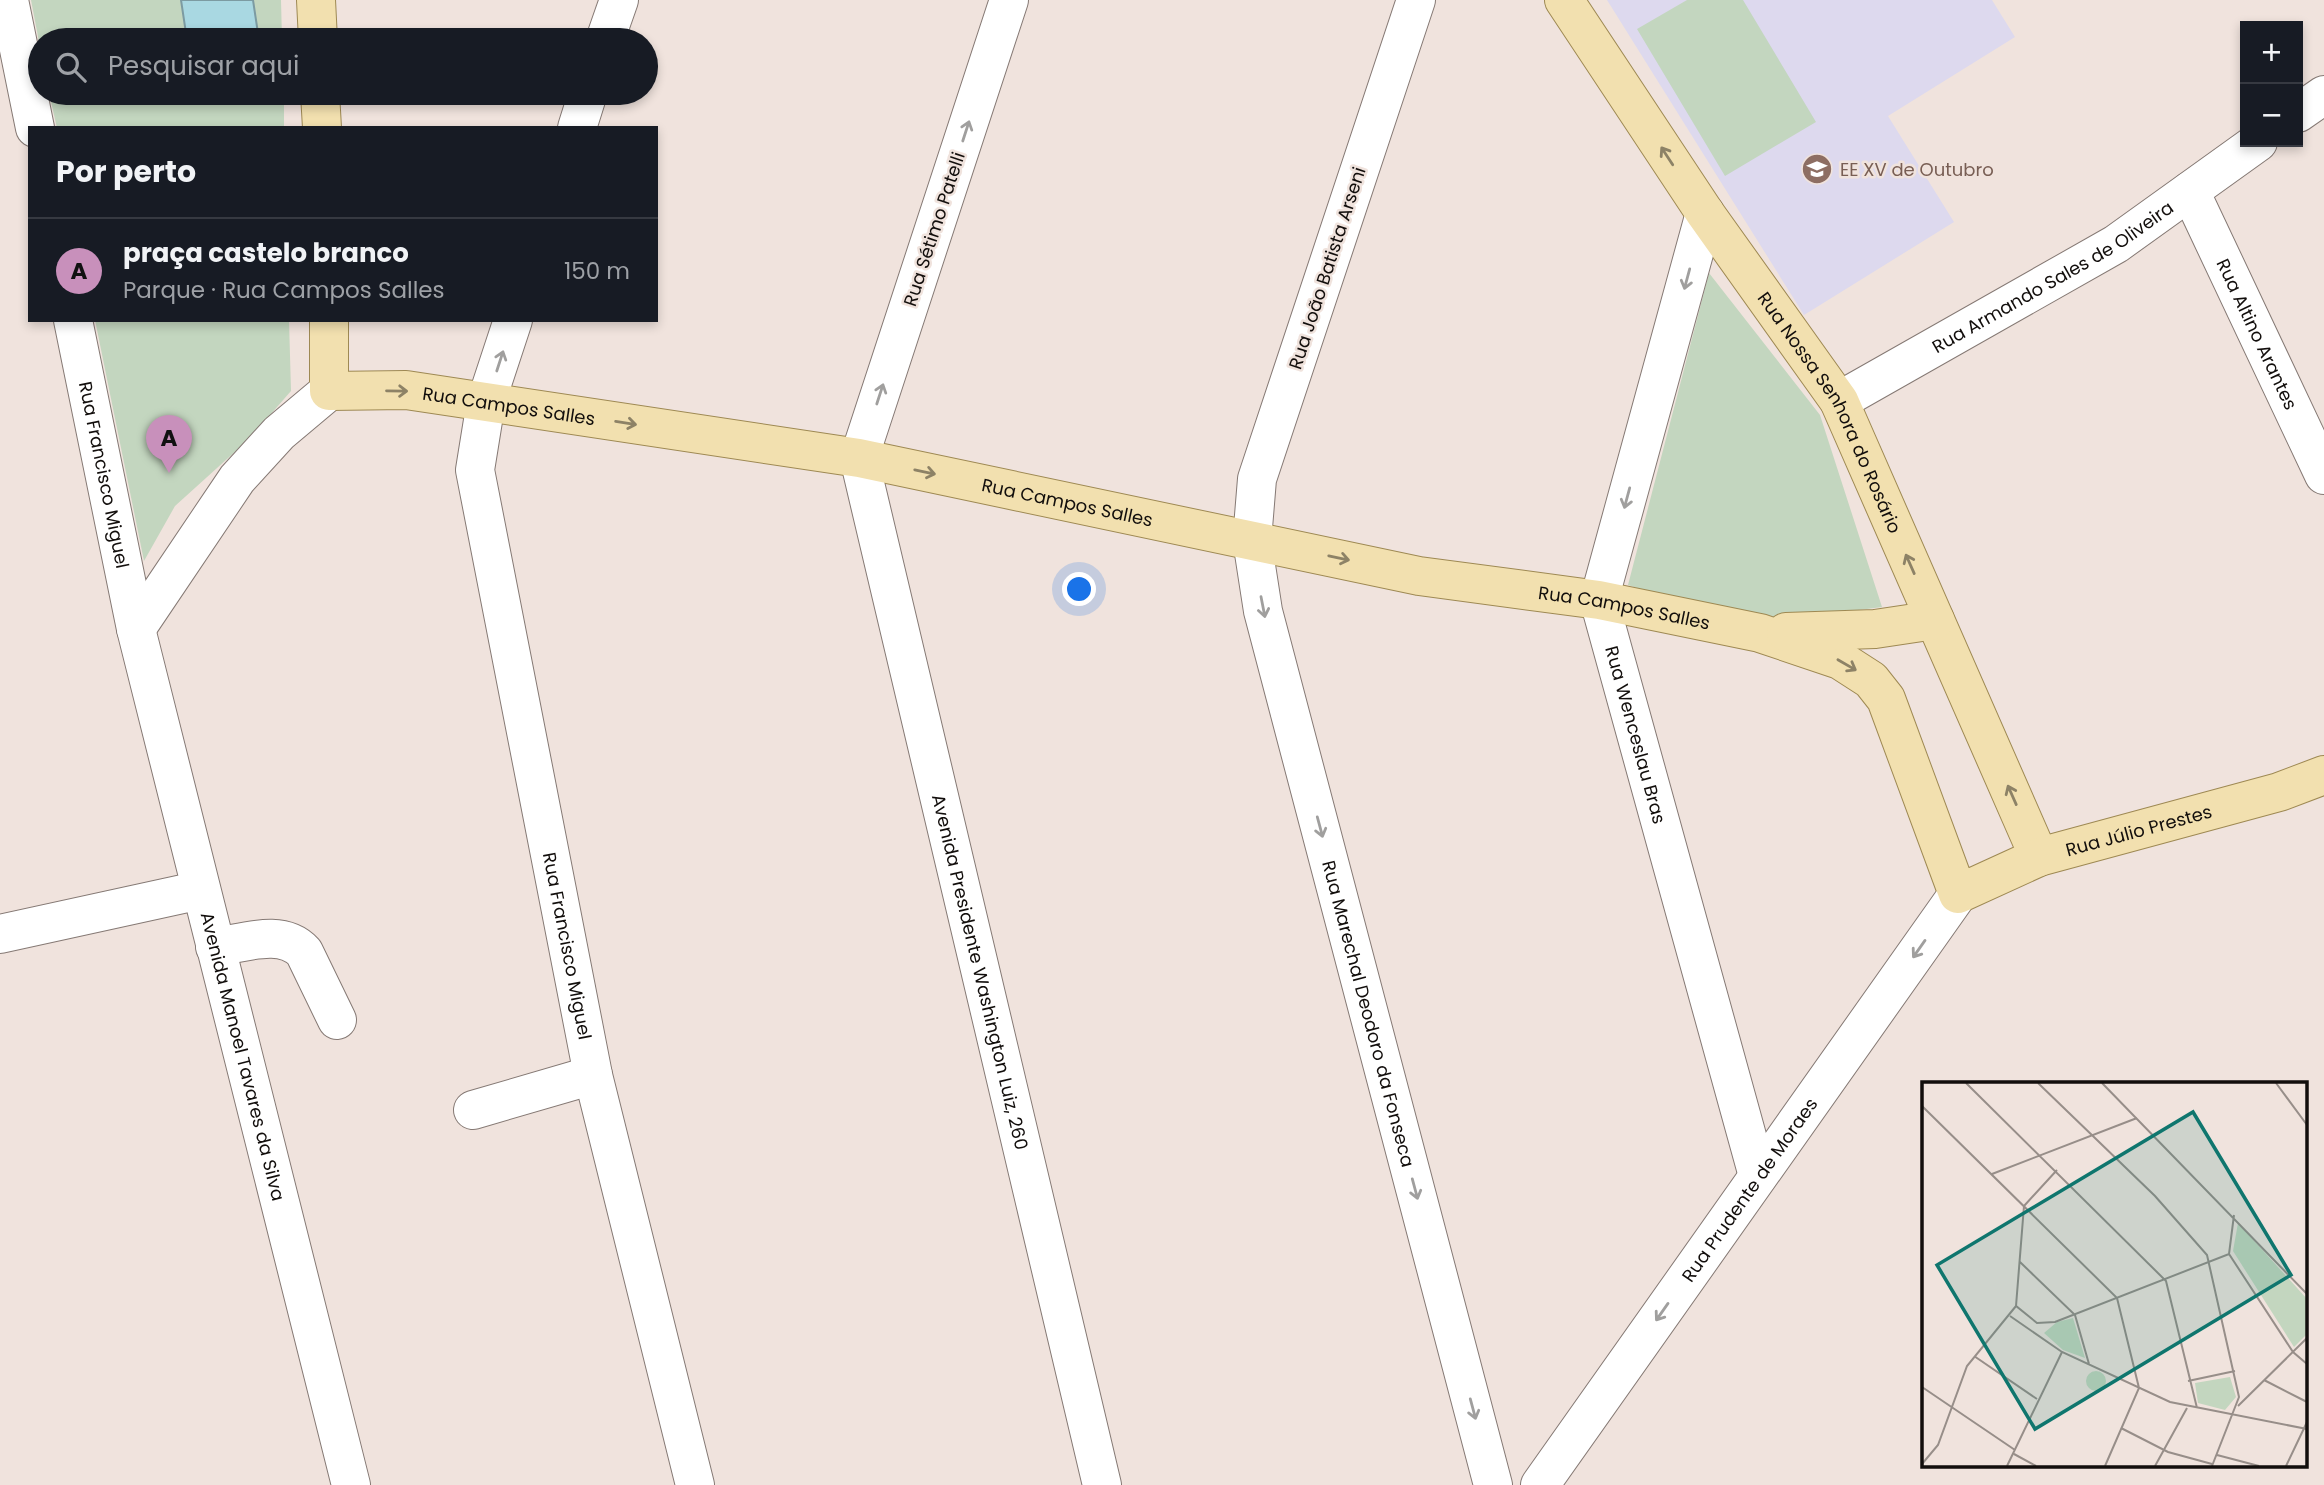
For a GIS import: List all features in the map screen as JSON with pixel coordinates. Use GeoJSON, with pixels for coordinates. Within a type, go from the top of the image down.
{"type":"FeatureCollection","features":[{"type":"Feature","properties":{"kind":"main road"},"geometry":{"type":"LineString","coordinates":[[316,0],[317,28]]}},
{"type":"Feature","properties":{"kind":"main road","name":"Rua Nossa Senhora do Rosário"},"geometry":{"type":"LineString","coordinates":[[1564,0],[1704,213],[1839,401],[2039,857]]}},
{"type":"Feature","properties":{"kind":"main road"},"geometry":{"type":"LineString","coordinates":[[321,105],[322,126]]}},
{"type":"Feature","properties":{"kind":"main road"},"geometry":{"type":"LineString","coordinates":[[329,322],[329,391]]}},
{"type":"Feature","properties":{"kind":"main road","name":"Rua Campos Salles"},"geometry":{"type":"LineString","coordinates":[[329,391],[406,390],[859,458],[1419,576],[1599,600],[1760,633],[1840,660],[1871,680],[1886,699],[1958,894]]}},
{"type":"Feature","properties":{"kind":"main road"},"geometry":{"type":"LineString","coordinates":[[1760,633],[1875,629],[1935,620]]}},
{"type":"Feature","properties":{"kind":"main road","name":"Rua Júlio Prestes"},"geometry":{"type":"LineString","coordinates":[[1958,894],[2039,857],[2279,792],[2324,775]]}},
{"type":"Feature","properties":{"kind":"street"},"geometry":{"type":"LineString","coordinates":[[9,0],[28,94]]}},
{"type":"Feature","properties":{"kind":"street"},"geometry":{"type":"LineString","coordinates":[[610,28],[619,0]]}},
{"type":"Feature","properties":{"kind":"street","name":"Rua Sétimo Patelli"},"geometry":{"type":"LineString","coordinates":[[859,458],[1009,0]]}},
{"type":"Feature","properties":{"kind":"street","name":"Rua João Batista Arseni"},"geometry":{"type":"LineString","coordinates":[[1252,540],[1257,479],[1416,0]]}},
{"type":"Feature","properties":{"kind":"street"},"geometry":{"type":"LineString","coordinates":[[2303,109],[2324,94]]}},
{"type":"Feature","properties":{"kind":"street"},"geometry":{"type":"LineString","coordinates":[[30,105],[35,126]]}},
{"type":"Feature","properties":{"kind":"street"},"geometry":{"type":"LineString","coordinates":[[578,126],[584,105]]}},
{"type":"Feature","properties":{"kind":"street","name":"Rua Armando Sales de Oliveira"},"geometry":{"type":"LineString","coordinates":[[1839,401],[2116,244],[2251,147]]}},
{"type":"Feature","properties":{"kind":"street","name":"Rua Altino Arantes"},"geometry":{"type":"LineString","coordinates":[[2190,191],[2324,475]]}},
{"type":"Feature","properties":{"kind":"street"},"geometry":{"type":"LineString","coordinates":[[1599,600],[1704,213]]}},
{"type":"Feature","properties":{"kind":"street","name":"Rua Francisco Miguel"},"geometry":{"type":"LineString","coordinates":[[74,322],[136,629]]}},
{"type":"Feature","properties":{"kind":"street","name":"Rua Francisco Miguel"},"geometry":{"type":"LineString","coordinates":[[512,322],[486,402],[475,470],[593,1074],[695,1485]]}},
{"type":"Feature","properties":{"kind":"street"},"geometry":{"type":"LineString","coordinates":[[136,629],[237,479],[279,433],[329,391]]}},
{"type":"Feature","properties":{"kind":"street","name":"Avenida Presidente Washington Luiz, 260"},"geometry":{"type":"LineString","coordinates":[[859,458],[1102,1485]]}},
{"type":"Feature","properties":{"kind":"street","name":"Rua Marechal Deodoro da Fonseca"},"geometry":{"type":"LineString","coordinates":[[1252,540],[1263,611],[1493,1485]]}},
{"type":"Feature","properties":{"kind":"street","name":"Rua Wenceslau Bras"},"geometry":{"type":"LineString","coordinates":[[1599,600],[1758,1176]]}},
{"type":"Feature","properties":{"kind":"street","name":"Avenida Manoel Tavares da Silva"},"geometry":{"type":"LineString","coordinates":[[136,629],[351,1485]]}},
{"type":"Feature","properties":{"kind":"street"},"geometry":{"type":"LineString","coordinates":[[0,934],[201,890]]}},
{"type":"Feature","properties":{"kind":"street","name":"Rua Prudente de Moraes"},"geometry":{"type":"LineString","coordinates":[[1540,1485],[1958,894]]}},
{"type":"Feature","properties":{"kind":"street"},"geometry":{"type":"LineString","coordinates":[[215,947],[277,938],[296,943],[304,952],[337,1020]]}},
{"type":"Feature","properties":{"kind":"street"},"geometry":{"type":"LineString","coordinates":[[473,1110],[593,1074]]}},
{"type":"Feature","properties":{"kind":"shaded area","name":"EE XV de Outubro"},"geometry":{"type":"Polygon","coordinates":[[[1607,0],[1992,0],[2015,37],[1888,116],[1954,222],[1804,315],[1607,0]]]}},
{"type":"Feature","properties":{"kind":"green space"},"geometry":{"type":"Polygon","coordinates":[[[31,0],[281,0],[282,28],[36,28],[31,0]]]}},
{"type":"Feature","properties":{"kind":"green space"},"geometry":{"type":"Polygon","coordinates":[[[1687,0],[1743,0],[1816,122],[1725,176],[1637,29],[1687,0]]]}},
{"type":"Feature","properties":{"kind":"green space"},"geometry":{"type":"Polygon","coordinates":[[[52,105],[284,105],[284,126],[57,126],[52,105]]]}},
{"type":"Feature","properties":{"kind":"green space"},"geometry":{"type":"Polygon","coordinates":[[[1709,273],[1820,415],[1882,607],[1746,625],[1628,585],[1709,273]]]}},
{"type":"Feature","properties":{"kind":"green space"},"geometry":{"type":"Polygon","coordinates":[[[95,322],[289,322],[291,391],[248,440],[175,506],[144,561],[95,322]]]}},
{"type":"Feature","properties":{"kind":"water"},"geometry":{"type":"Polygon","coordinates":[[[181,0],[253,0],[257,28],[185,28],[181,0]]]}},
{"type":"Feature","properties":{"kind":"place","name":"EE XV de Outubro"},"geometry":{"type":"Point","coordinates":[1817,169]}},
{"type":"Feature","properties":{"kind":"place","name":"praça castelo branco"},"geometry":{"type":"Point","coordinates":[169,473]}}]}
